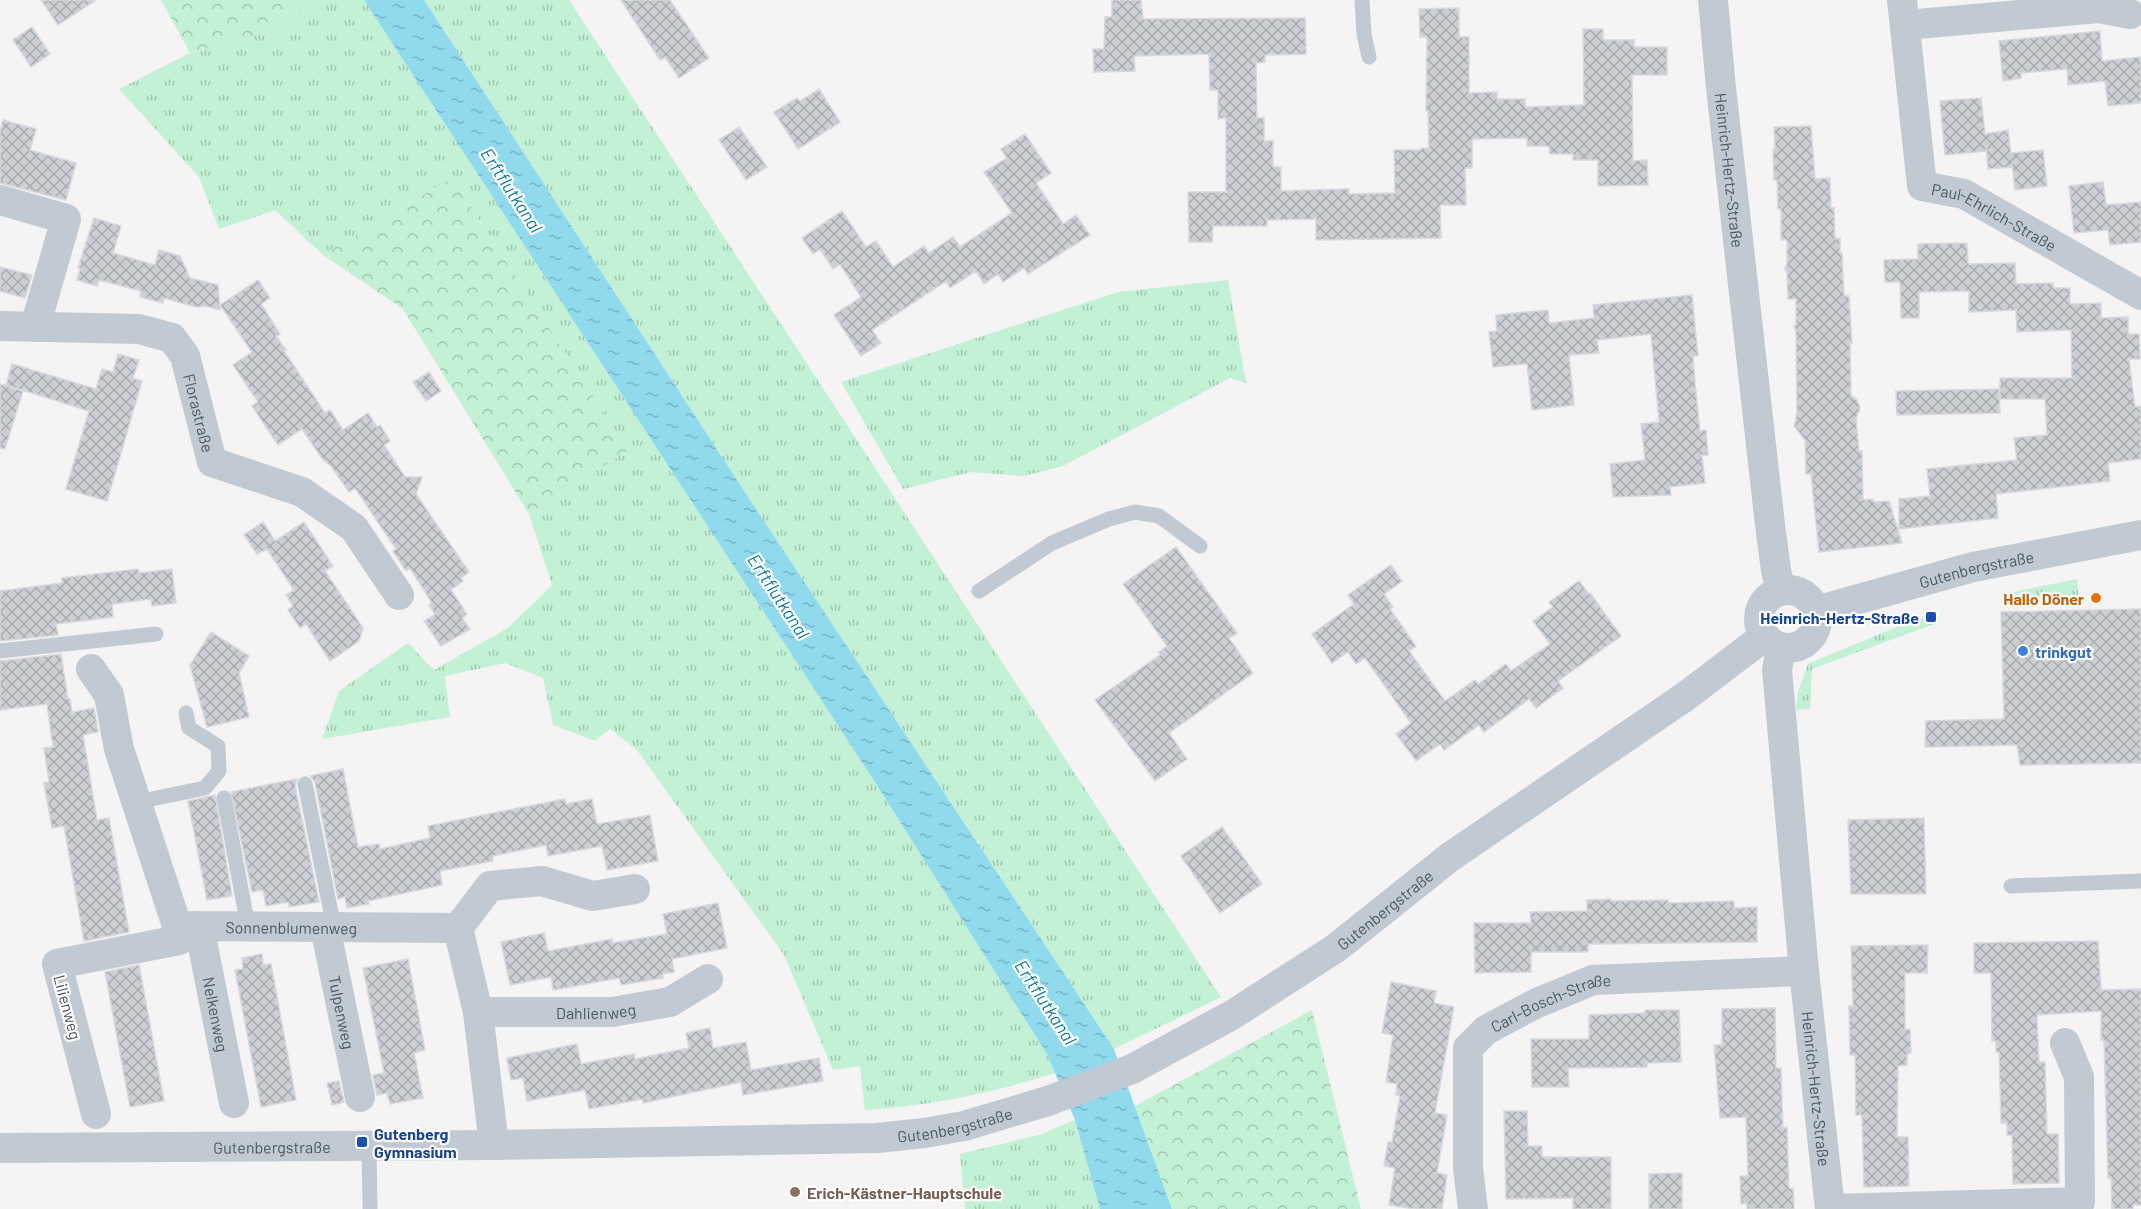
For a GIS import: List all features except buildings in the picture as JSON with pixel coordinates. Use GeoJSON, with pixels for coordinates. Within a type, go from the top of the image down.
{"type":"FeatureCollection","features":[{"type":"Feature","properties":{"kind":"street","name":"Heinrich-Hertz-Straße"},"geometry":{"type":"LineString","coordinates":[[1713,0],[1722,100],[1770,525],[1781,591]]}},
{"type":"Feature","properties":{"kind":"street","name":"Paul-Ehrlich-Straße"},"geometry":{"type":"LineString","coordinates":[[2130,14],[2099,8],[1904,12],[1922,186],[1964,195],[2141,296]]}},
{"type":"Feature","properties":{"kind":"street"},"geometry":{"type":"LineString","coordinates":[[0,200],[66,219],[35,327]]}},
{"type":"Feature","properties":{"kind":"street","name":"Florastraße"},"geometry":{"type":"LineString","coordinates":[[0,326],[139,329],[172,338],[185,356],[212,462],[302,492],[354,528],[399,596]]}},
{"type":"Feature","properties":{"kind":"street","name":"Gutenbergstraße"},"geometry":{"type":"LineString","coordinates":[[1816,611],[1972,567],[2141,536]]}},
{"type":"Feature","properties":{"kind":"street"},"geometry":{"type":"LineString","coordinates":[[1781,591],[1798,592],[1812,603],[1816,611],[1817,621],[1814,631],[1801,645],[1791,648],[1773,642],[1760,628],[1761,609],[1765,601],[1781,591]]}},
{"type":"Feature","properties":{"kind":"street","name":"Heinrich-Hertz-Straße"},"geometry":{"type":"LineString","coordinates":[[1773,642],[1803,971],[1830,1209]]}},
{"type":"Feature","properties":{"kind":"street","name":"Gutenbergstraße"},"geometry":{"type":"LineString","coordinates":[[0,1148],[494,1145],[878,1138],[964,1126],[1048,1101],[1132,1069],[1232,1014],[1336,948],[1450,857],[1686,696],[1773,642]]}},
{"type":"Feature","properties":{"kind":"street"},"geometry":{"type":"LineString","coordinates":[[90,655],[109,694],[120,749],[137,802],[188,926]]}},
{"type":"Feature","properties":{"kind":"street"},"geometry":{"type":"LineString","coordinates":[[494,1145],[478,1012],[458,928],[490,886],[542,881],[593,896],[635,889]]}},
{"type":"Feature","properties":{"kind":"street","name":"Sonnenblumenweg"},"geometry":{"type":"LineString","coordinates":[[188,926],[458,928]]}},
{"type":"Feature","properties":{"kind":"street","name":"Nelkenweg"},"geometry":{"type":"LineString","coordinates":[[188,926],[234,1103]]}},
{"type":"Feature","properties":{"kind":"street","name":"Lilienweg"},"geometry":{"type":"LineString","coordinates":[[96,1114],[57,964],[179,940],[188,926]]}},
{"type":"Feature","properties":{"kind":"street","name":"Tulpenweg"},"geometry":{"type":"LineString","coordinates":[[329,927],[360,1097]]}},
{"type":"Feature","properties":{"kind":"street","name":"Carl-Bosch-Straße"},"geometry":{"type":"LineString","coordinates":[[1473,1209],[1468,1168],[1468,1048],[1486,1030],[1537,1003],[1593,980],[1803,971]]}},
{"type":"Feature","properties":{"kind":"street","name":"Dahlienweg"},"geometry":{"type":"LineString","coordinates":[[478,1012],[612,1012],[670,1002],[708,979]]}},
{"type":"Feature","properties":{"kind":"street"},"geometry":{"type":"LineString","coordinates":[[1830,1209],[2082,1205],[2079,1077],[2065,1043]]}},
{"type":"Feature","properties":{"kind":"lane"},"geometry":{"type":"LineString","coordinates":[[1362,0],[1364,34],[1370,57]]}},
{"type":"Feature","properties":{"kind":"lane"},"geometry":{"type":"LineString","coordinates":[[979,591],[1052,543],[1109,519],[1135,512],[1159,516],[1200,546]]}},
{"type":"Feature","properties":{"kind":"lane"},"geometry":{"type":"LineString","coordinates":[[0,651],[90,655],[156,634]]}},
{"type":"Feature","properties":{"kind":"lane"},"geometry":{"type":"LineString","coordinates":[[137,802],[205,788],[219,771],[218,746],[189,728],[186,713]]}},
{"type":"Feature","properties":{"kind":"lane"},"geometry":{"type":"LineString","coordinates":[[305,784],[329,927]]}},
{"type":"Feature","properties":{"kind":"lane"},"geometry":{"type":"LineString","coordinates":[[224,798],[248,926]]}},
{"type":"Feature","properties":{"kind":"lane"},"geometry":{"type":"LineString","coordinates":[[2012,886],[2141,880]]}},
{"type":"Feature","properties":{"kind":"lane"},"geometry":{"type":"LineString","coordinates":[[369,1146],[370,1209]]}},
{"type":"Feature","properties":{"kind":"green space"},"geometry":{"type":"Polygon","coordinates":[[[161,0],[309,0],[277,30],[190,53],[161,0]]]}},
{"type":"Feature","properties":{"kind":"green space"},"geometry":{"type":"Polygon","coordinates":[[[309,0],[364,0],[871,776],[1047,1054],[1055,1073],[961,1098],[865,1110],[860,1066],[833,1070],[784,955],[637,750],[610,729],[595,741],[553,725],[543,678],[505,663],[445,676],[450,717],[322,739],[339,691],[408,643],[434,670],[508,628],[552,585],[529,514],[628,450],[452,178],[323,255],[275,210],[219,229],[199,177],[119,89],[190,53],[277,30],[309,0]]]}},
{"type":"Feature","properties":{"kind":"green space"},"geometry":{"type":"Polygon","coordinates":[[[424,0],[569,0],[1221,997],[1114,1049],[750,500],[424,0]]]}},
{"type":"Feature","properties":{"kind":"green space"},"geometry":{"type":"Polygon","coordinates":[[[452,178],[628,450],[529,514],[403,309],[323,255],[452,178]]]}},
{"type":"Feature","properties":{"kind":"green space"},"geometry":{"type":"Polygon","coordinates":[[[1228,280],[1246,383],[1230,378],[1063,466],[1024,476],[971,472],[903,489],[841,382],[1118,292],[1228,280]]]}},
{"type":"Feature","properties":{"kind":"green space"},"geometry":{"type":"Polygon","coordinates":[[[2077,579],[2079,600],[2004,603],[2003,594],[2077,579]]]}},
{"type":"Feature","properties":{"kind":"green space"},"geometry":{"type":"Polygon","coordinates":[[[1933,614],[1936,623],[1934,624],[1812,669],[1810,709],[1796,710],[1798,692],[1808,664],[1933,614]]]}},
{"type":"Feature","properties":{"kind":"green space"},"geometry":{"type":"Polygon","coordinates":[[[1312,1010],[1361,1209],[1172,1209],[1135,1106],[1312,1010]]]}},
{"type":"Feature","properties":{"kind":"green space"},"geometry":{"type":"Polygon","coordinates":[[[1075,1120],[1100,1209],[965,1209],[960,1154],[1039,1135],[1075,1120]]]}},
{"type":"Feature","properties":{"kind":"water","name":"Erftflutkanal"},"geometry":{"type":"Polygon","coordinates":[[[364,0],[424,0],[750,500],[1114,1049],[1172,1209],[1100,1209],[1075,1120],[1047,1054],[871,776],[364,0]]]}},
{"type":"Feature","properties":{"kind":"place","name":"Hallo Döner"},"geometry":{"type":"Point","coordinates":[2096,598]}},
{"type":"Feature","properties":{"kind":"place","name":"Heinrich-Hertz-Straße"},"geometry":{"type":"Point","coordinates":[1931,617]}},
{"type":"Feature","properties":{"kind":"place","name":"trinkgut"},"geometry":{"type":"Point","coordinates":[2023,651]}},
{"type":"Feature","properties":{"kind":"place","name":"Gutenberg Gymnasium"},"geometry":{"type":"Point","coordinates":[362,1142]}},
{"type":"Feature","properties":{"kind":"place","name":"Erich-Kästner-Hauptschule"},"geometry":{"type":"Point","coordinates":[795,1192]}}]}
